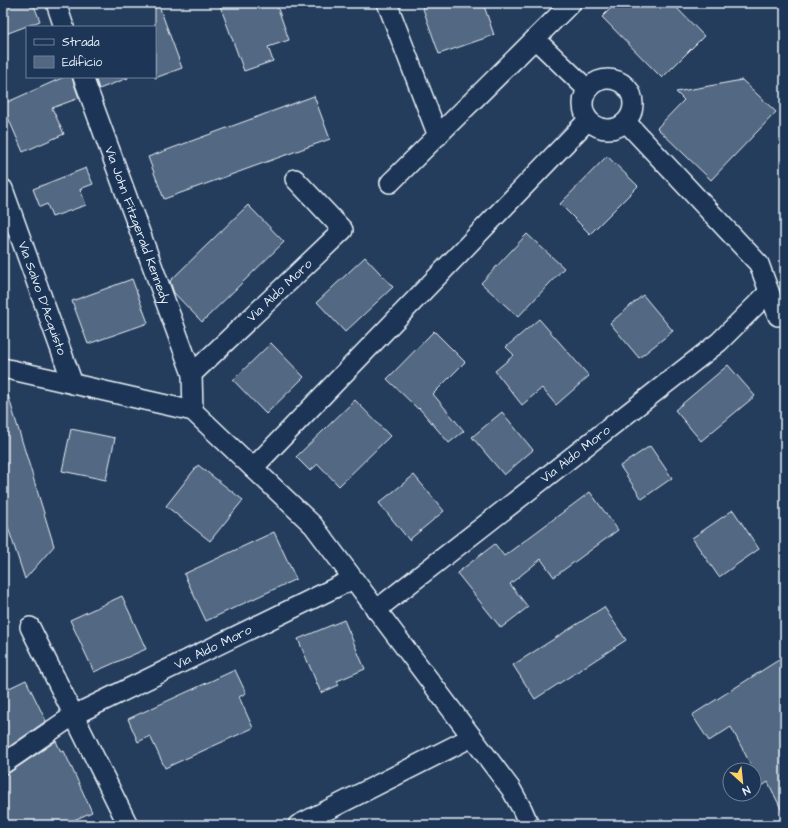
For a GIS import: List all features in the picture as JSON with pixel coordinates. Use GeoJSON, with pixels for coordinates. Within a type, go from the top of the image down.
{"type":"FeatureCollection","features":[{"type":"Feature","properties":{"kind":"street"},"geometry":{"type":"LineString","coordinates":[[56,3],[64,26]]}},
{"type":"Feature","properties":{"kind":"street"},"geometry":{"type":"LineString","coordinates":[[387,3],[438,136]]}},
{"type":"Feature","properties":{"kind":"street"},"geometry":{"type":"LineString","coordinates":[[390,183],[571,3]]}},
{"type":"Feature","properties":{"kind":"street"},"geometry":{"type":"LineString","coordinates":[[534,39],[587,89]]}},
{"type":"Feature","properties":{"kind":"street","name":"Via John Fitzgerald Kennedy"},"geometry":{"type":"LineString","coordinates":[[83,78],[192,374]]}},
{"type":"Feature","properties":{"kind":"street"},"geometry":{"type":"LineString","coordinates":[[610,79],[625,85],[630,91],[633,99],[631,115],[626,122],[619,127],[603,129],[595,126],[588,120],[582,105],[587,89],[594,83],[610,79]]}},
{"type":"Feature","properties":{"kind":"street"},"geometry":{"type":"LineString","coordinates":[[253,468],[588,120]]}},
{"type":"Feature","properties":{"kind":"street"},"geometry":{"type":"LineString","coordinates":[[626,122],[759,264],[778,316]]}},
{"type":"Feature","properties":{"kind":"street","name":"Via Aldo Moro"},"geometry":{"type":"LineString","coordinates":[[192,374],[343,230],[295,179]]}},
{"type":"Feature","properties":{"kind":"street","name":"Via Salvo D'Acquisto"},"geometry":{"type":"LineString","coordinates":[[3,189],[73,384]]}},
{"type":"Feature","properties":{"kind":"street","name":"Via Aldo Moro"},"geometry":{"type":"LineString","coordinates":[[376,610],[719,342],[769,292]]}},
{"type":"Feature","properties":{"kind":"street"},"geometry":{"type":"LineString","coordinates":[[3,368],[193,411],[313,525],[510,789],[522,809],[529,825]]}},
{"type":"Feature","properties":{"kind":"street"},"geometry":{"type":"LineString","coordinates":[[192,374],[193,411]]}},
{"type":"Feature","properties":{"kind":"street","name":"Via Aldo Moro"},"geometry":{"type":"LineString","coordinates":[[3,764],[74,715],[353,579]]}},
{"type":"Feature","properties":{"kind":"street"},"geometry":{"type":"LineString","coordinates":[[30,628],[128,825]]}},
{"type":"Feature","properties":{"kind":"street"},"geometry":{"type":"LineString","coordinates":[[298,825],[472,738]]}},
{"type":"Feature","properties":{"kind":"building"},"geometry":{"type":"Polygon","coordinates":[[[3,3],[33,3],[40,21],[3,35],[3,3]]]}},
{"type":"Feature","properties":{"kind":"building"},"geometry":{"type":"Polygon","coordinates":[[[155,3],[158,3],[182,68],[156,78],[156,26],[155,3]]]}},
{"type":"Feature","properties":{"kind":"building"},"geometry":{"type":"Polygon","coordinates":[[[219,3],[276,3],[289,40],[268,47],[273,61],[244,71],[219,3]]]}},
{"type":"Feature","properties":{"kind":"building"},"geometry":{"type":"Polygon","coordinates":[[[421,3],[483,3],[494,35],[439,54],[421,3]]]}},
{"type":"Feature","properties":{"kind":"building"},"geometry":{"type":"Polygon","coordinates":[[[616,3],[672,3],[704,36],[662,78],[602,17],[616,3]]]}},
{"type":"Feature","properties":{"kind":"building"},"geometry":{"type":"Polygon","coordinates":[[[62,78],[72,78],[79,98],[52,108],[64,134],[23,152],[3,104],[62,78]]]}},
{"type":"Feature","properties":{"kind":"building"},"geometry":{"type":"Polygon","coordinates":[[[95,78],[128,78],[99,89],[95,78]]]}},
{"type":"Feature","properties":{"kind":"building"},"geometry":{"type":"Polygon","coordinates":[[[742,80],[776,112],[711,180],[657,128],[684,100],[676,92],[742,80]]]}},
{"type":"Feature","properties":{"kind":"building"},"geometry":{"type":"Polygon","coordinates":[[[314,96],[330,139],[164,199],[148,157],[314,96]]]}},
{"type":"Feature","properties":{"kind":"building"},"geometry":{"type":"Polygon","coordinates":[[[607,156],[638,186],[590,234],[560,204],[607,156]]]}},
{"type":"Feature","properties":{"kind":"building"},"geometry":{"type":"Polygon","coordinates":[[[86,168],[93,184],[80,189],[86,205],[52,217],[47,204],[40,207],[33,189],[86,168]]]}},
{"type":"Feature","properties":{"kind":"building"},"geometry":{"type":"Polygon","coordinates":[[[248,205],[284,242],[202,322],[174,293],[170,281],[248,205]]]}},
{"type":"Feature","properties":{"kind":"building"},"geometry":{"type":"Polygon","coordinates":[[[527,234],[564,268],[518,317],[481,283],[527,234]]]}},
{"type":"Feature","properties":{"kind":"building"},"geometry":{"type":"Polygon","coordinates":[[[365,257],[393,287],[345,332],[317,302],[365,257]]]}},
{"type":"Feature","properties":{"kind":"building"},"geometry":{"type":"Polygon","coordinates":[[[132,279],[148,323],[88,344],[72,301],[132,279]]]}},
{"type":"Feature","properties":{"kind":"building"},"geometry":{"type":"Polygon","coordinates":[[[643,295],[673,331],[639,358],[610,323],[643,295]]]}},
{"type":"Feature","properties":{"kind":"building"},"geometry":{"type":"Polygon","coordinates":[[[539,319],[589,376],[556,405],[542,388],[522,405],[495,371],[514,355],[506,347],[539,319]]]}},
{"type":"Feature","properties":{"kind":"building"},"geometry":{"type":"Polygon","coordinates":[[[434,331],[465,362],[433,394],[464,431],[449,443],[419,408],[418,409],[387,379],[434,331]]]}},
{"type":"Feature","properties":{"kind":"building"},"geometry":{"type":"Polygon","coordinates":[[[271,343],[304,377],[266,414],[233,380],[271,343]]]}},
{"type":"Feature","properties":{"kind":"building"},"geometry":{"type":"Polygon","coordinates":[[[728,365],[755,396],[701,441],[675,410],[728,365]]]}},
{"type":"Feature","properties":{"kind":"building"},"geometry":{"type":"Polygon","coordinates":[[[8,395],[54,546],[25,579],[3,512],[3,396],[8,395]]]}},
{"type":"Feature","properties":{"kind":"building"},"geometry":{"type":"Polygon","coordinates":[[[355,400],[390,436],[339,486],[318,464],[310,471],[296,457],[355,400]]]}},
{"type":"Feature","properties":{"kind":"building"},"geometry":{"type":"Polygon","coordinates":[[[502,412],[533,450],[504,475],[472,437],[502,412]]]}},
{"type":"Feature","properties":{"kind":"building"},"geometry":{"type":"Polygon","coordinates":[[[71,429],[115,438],[106,480],[62,471],[71,429]]]}},
{"type":"Feature","properties":{"kind":"building"},"geometry":{"type":"Polygon","coordinates":[[[650,446],[672,478],[642,499],[620,466],[650,446]]]}},
{"type":"Feature","properties":{"kind":"building"},"geometry":{"type":"Polygon","coordinates":[[[198,465],[243,500],[210,541],[166,506],[198,465]]]}},
{"type":"Feature","properties":{"kind":"building"},"geometry":{"type":"Polygon","coordinates":[[[414,475],[444,511],[409,540],[379,503],[414,475]]]}},
{"type":"Feature","properties":{"kind":"building"},"geometry":{"type":"Polygon","coordinates":[[[590,492],[618,530],[554,577],[541,559],[510,584],[528,607],[501,628],[457,573],[495,544],[504,556],[590,492]]]}},
{"type":"Feature","properties":{"kind":"building"},"geometry":{"type":"Polygon","coordinates":[[[733,510],[759,549],[719,577],[692,538],[733,510]]]}},
{"type":"Feature","properties":{"kind":"building"},"geometry":{"type":"Polygon","coordinates":[[[274,532],[296,579],[206,621],[184,574],[274,532]]]}},
{"type":"Feature","properties":{"kind":"building"},"geometry":{"type":"Polygon","coordinates":[[[122,596],[146,649],[94,672],[70,620],[122,596]]]}},
{"type":"Feature","properties":{"kind":"building"},"geometry":{"type":"Polygon","coordinates":[[[604,607],[626,640],[535,699],[513,665],[604,607]]]}},
{"type":"Feature","properties":{"kind":"building"},"geometry":{"type":"Polygon","coordinates":[[[344,620],[365,669],[337,681],[339,685],[321,693],[298,639],[344,620]]]}},
{"type":"Feature","properties":{"kind":"building"},"geometry":{"type":"Polygon","coordinates":[[[785,656],[785,817],[768,782],[762,786],[762,762],[749,762],[731,727],[709,741],[692,715],[785,656]]]}},
{"type":"Feature","properties":{"kind":"building"},"geometry":{"type":"Polygon","coordinates":[[[235,670],[246,693],[239,697],[253,728],[165,768],[150,736],[138,742],[128,719],[235,670]]]}},
{"type":"Feature","properties":{"kind":"building"},"geometry":{"type":"Polygon","coordinates":[[[26,680],[46,721],[3,751],[3,691],[26,680]]]}},
{"type":"Feature","properties":{"kind":"building"},"geometry":{"type":"Polygon","coordinates":[[[56,741],[61,752],[64,751],[92,812],[63,825],[3,825],[3,775],[9,773],[56,741]]]}}]}
